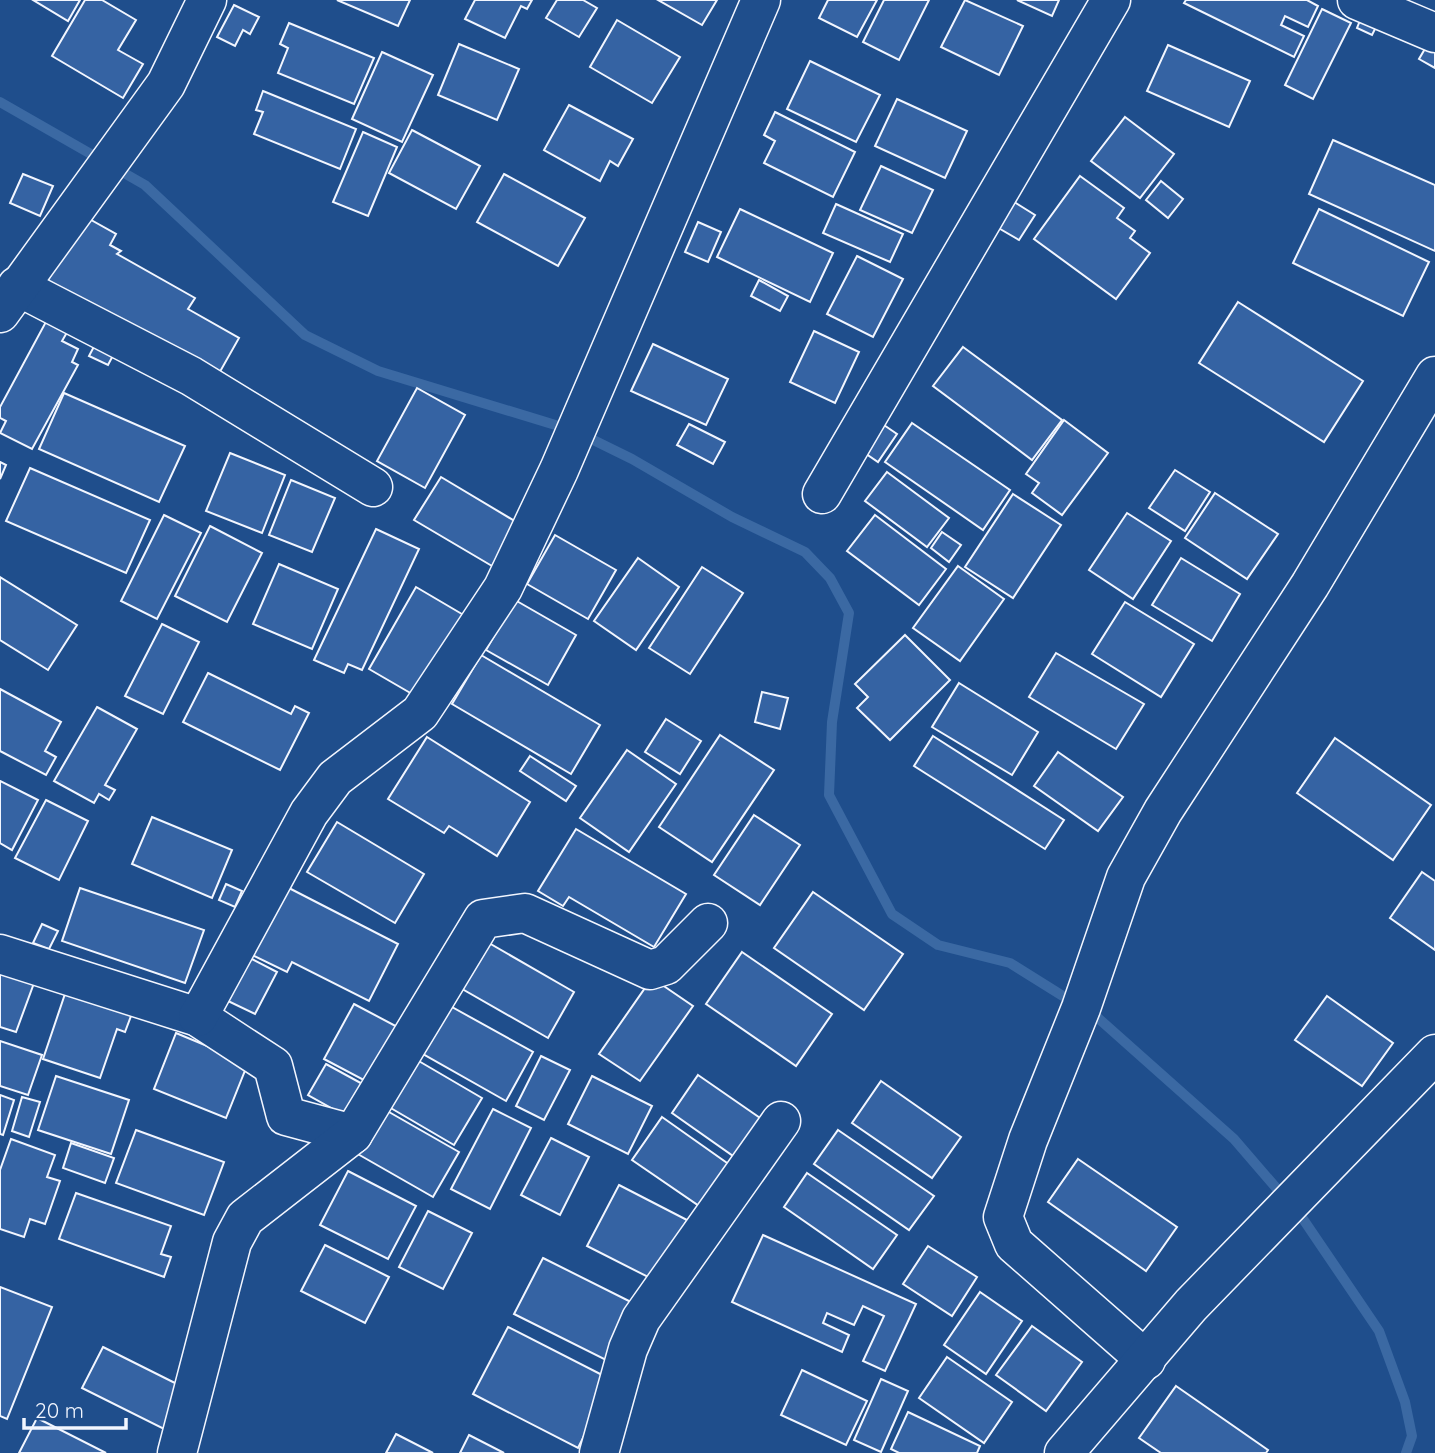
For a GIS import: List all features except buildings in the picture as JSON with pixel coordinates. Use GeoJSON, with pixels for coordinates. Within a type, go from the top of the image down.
{"type":"FeatureCollection","features":[{"type":"Feature","properties":{"kind":"street"},"geometry":{"type":"LineString","coordinates":[[207,0],[166,84],[8,300],[191,376],[373,487]]}},
{"type":"Feature","properties":{"kind":"street"},"geometry":{"type":"LineString","coordinates":[[198,1017],[309,813],[335,778],[421,713],[503,588],[559,470],[761,0]]}},
{"type":"Feature","properties":{"kind":"street"},"geometry":{"type":"LineString","coordinates":[[822,495],[1111,0]]}},
{"type":"Feature","properties":{"kind":"street"},"geometry":{"type":"LineString","coordinates":[[1357,0],[1435,33]]}},
{"type":"Feature","properties":{"kind":"street"},"geometry":{"type":"LineString","coordinates":[[1146,1360],[1014,1244],[1003,1217],[1028,1140],[1081,1008],[1126,877],[1163,811],[1310,584],[1435,376]]}},
{"type":"Feature","properties":{"kind":"street"},"geometry":{"type":"LineString","coordinates":[[177,1453],[232,1242],[245,1218],[353,1134],[483,919],[525,913],[650,970],[666,965],[708,923]]}},
{"type":"Feature","properties":{"kind":"street"},"geometry":{"type":"LineString","coordinates":[[0,954],[198,1017],[273,1066],[286,1116],[353,1134]]}},
{"type":"Feature","properties":{"kind":"street"},"geometry":{"type":"LineString","coordinates":[[1064,1453],[1262,1230],[1435,1054]]}},
{"type":"Feature","properties":{"kind":"street"},"geometry":{"type":"LineString","coordinates":[[598,1453],[628,1349],[641,1319],[781,1121]]}},
{"type":"Feature","properties":{"kind":"waterway"},"geometry":{"type":"LineString","coordinates":[[0,102],[145,185],[305,335],[378,371],[575,431],[632,459],[732,517],[805,552],[830,578],[849,613],[832,722],[829,795],[892,914],[938,945],[1010,963],[1098,1018],[1234,1139],[1303,1219],[1379,1331],[1405,1402],[1412,1436],[1406,1453]]}}]}
